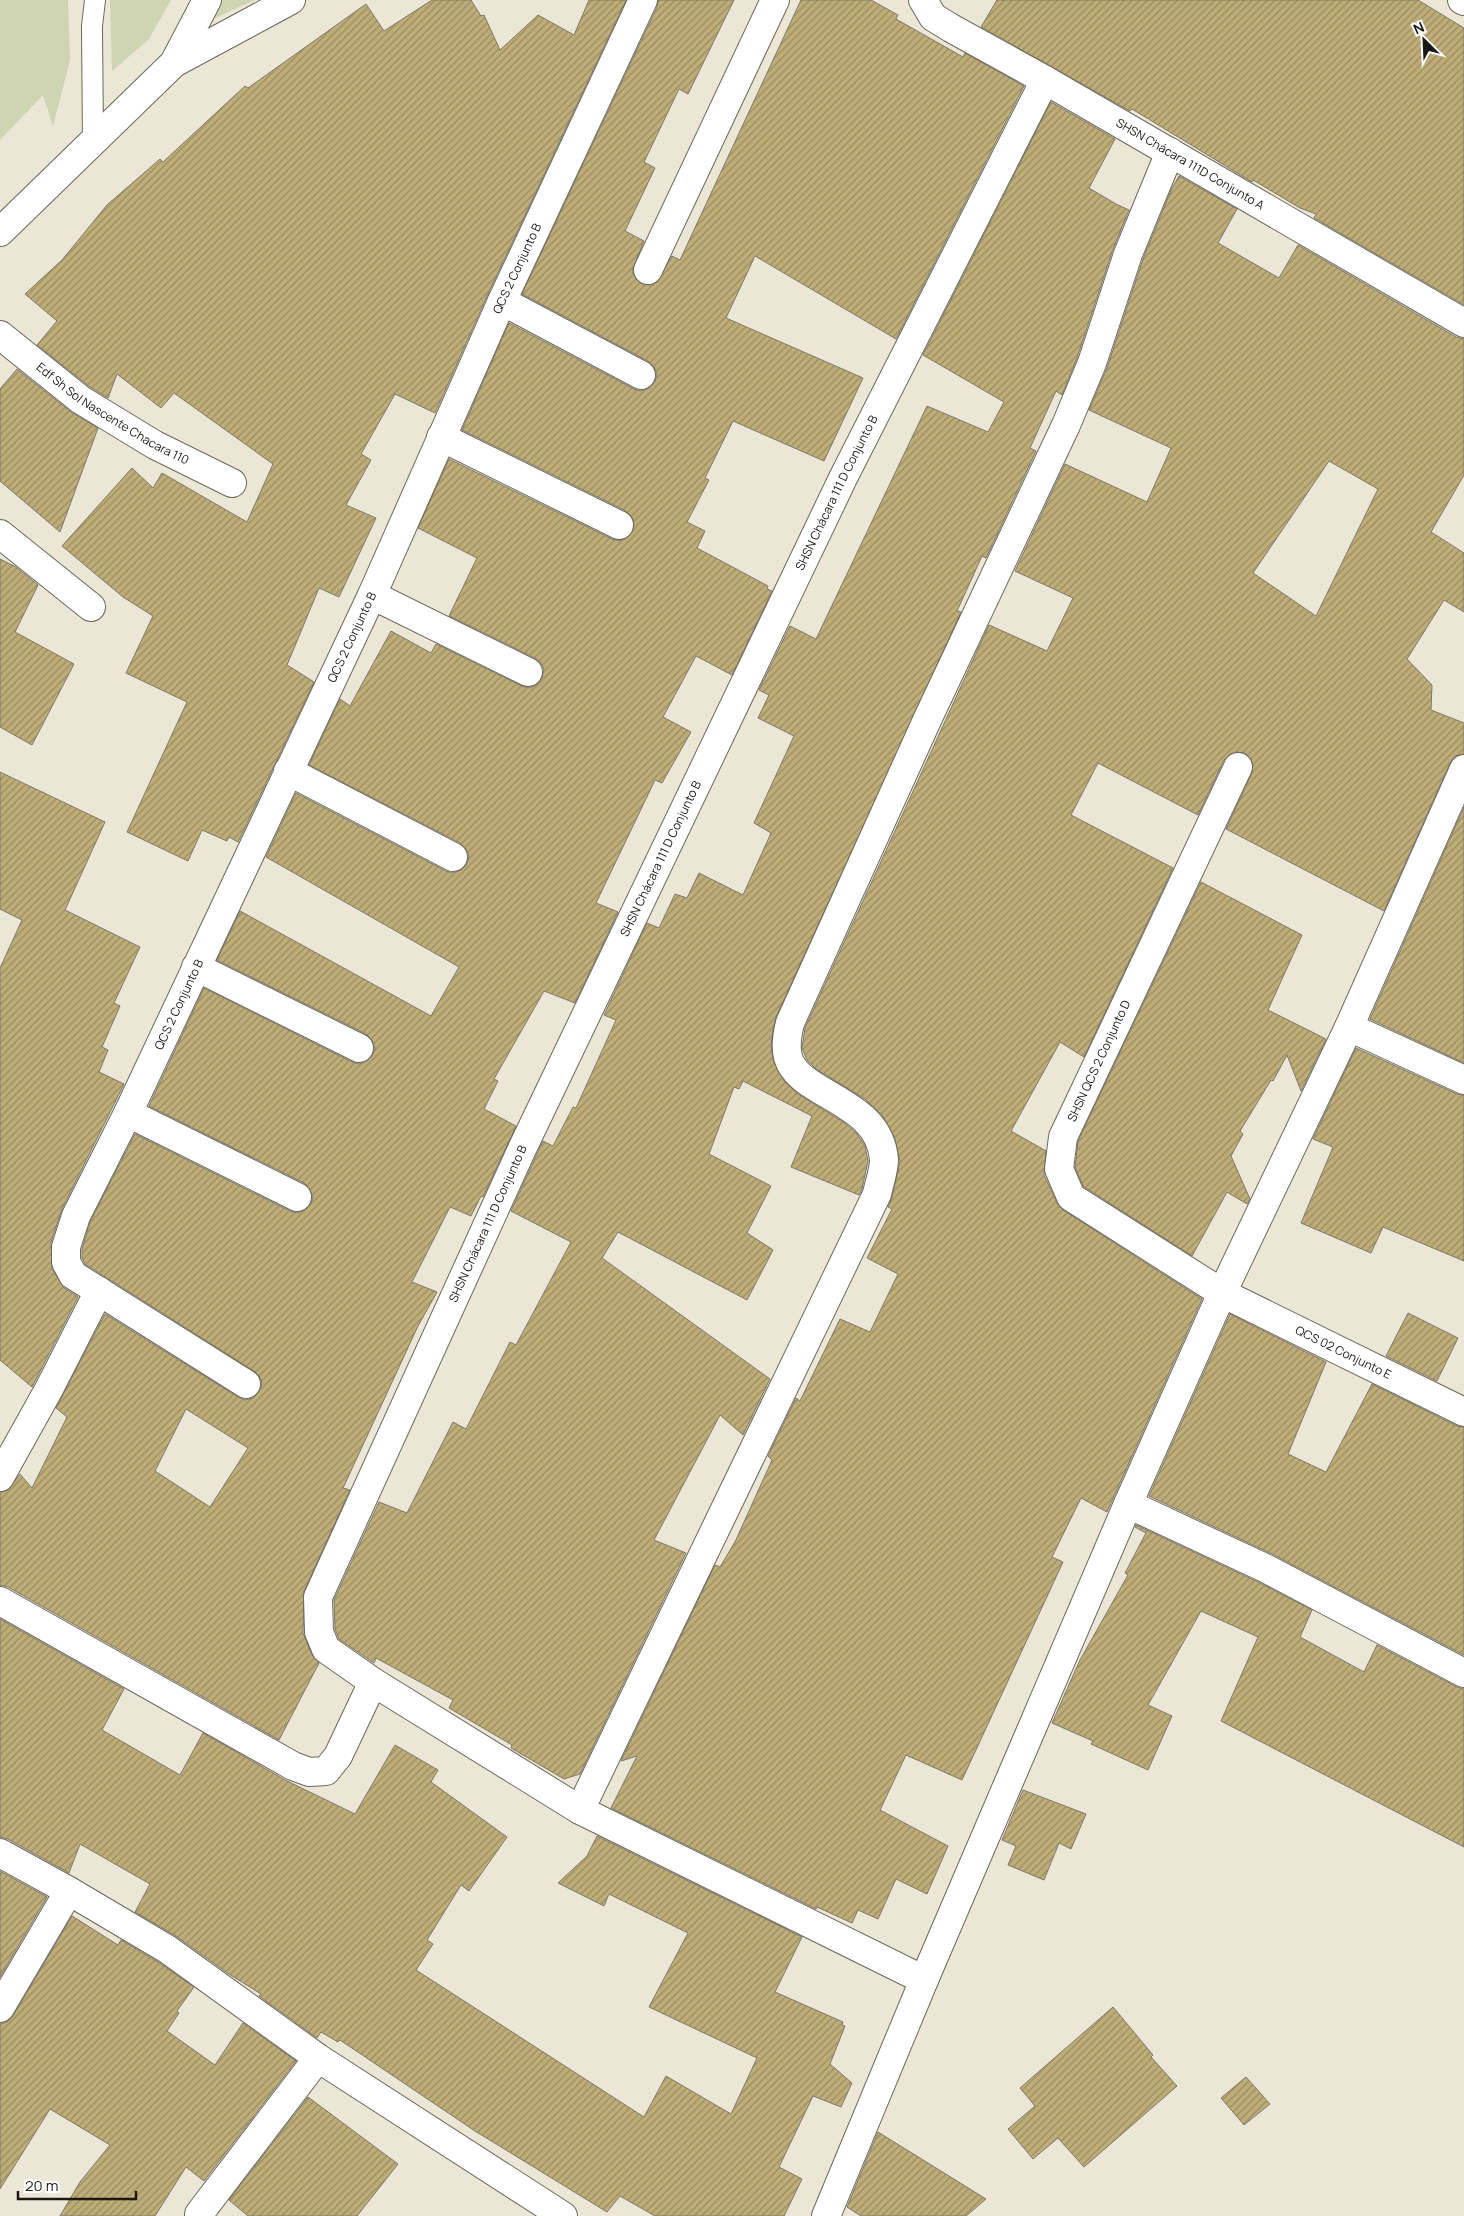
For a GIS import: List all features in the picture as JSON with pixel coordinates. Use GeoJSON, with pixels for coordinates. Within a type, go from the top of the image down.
{"type":"FeatureCollection","features":[{"type":"Feature","properties":{"kind":"street"},"geometry":{"type":"LineString","coordinates":[[174,63],[207,0]]}},
{"type":"Feature","properties":{"kind":"street"},"geometry":{"type":"LineString","coordinates":[[0,232],[174,63],[291,0]]}},
{"type":"Feature","properties":{"kind":"street","name":"QCS 2 Conjunto B"},"geometry":{"type":"LineString","coordinates":[[98,1291],[73,1274],[66,1262],[66,1248],[76,1216],[128,1113],[372,596],[502,301],[643,0]]}},
{"type":"Feature","properties":{"kind":"street"},"geometry":{"type":"LineString","coordinates":[[648,270],[775,0]]}},
{"type":"Feature","properties":{"kind":"street","name":"SHSN Chácara 111D Conjunto A"},"geometry":{"type":"LineString","coordinates":[[923,0],[933,17],[951,28],[1045,80],[1464,323]]}},
{"type":"Feature","properties":{"kind":"street","name":"SHSN Chácara 111 D Conjunto B"},"geometry":{"type":"LineString","coordinates":[[373,1682],[326,1649],[320,1632],[318,1597],[518,1158],[843,478],[1045,80]]}},
{"type":"Feature","properties":{"kind":"street"},"geometry":{"type":"LineString","coordinates":[[580,1810],[877,1194],[884,1161],[877,1133],[850,1107],[804,1079],[795,1071],[788,1059],[786,1042],[790,1023],[928,718],[1066,425],[1092,362],[1128,254],[1170,152]]}},
{"type":"Feature","properties":{"kind":"street"},"geometry":{"type":"LineString","coordinates":[[502,301],[641,375]]}},
{"type":"Feature","properties":{"kind":"street","name":"Edf Sh Sol Nascente Chacara 110"},"geometry":{"type":"LineString","coordinates":[[0,335],[81,400],[155,445],[232,483]]}},
{"type":"Feature","properties":{"kind":"street"},"geometry":{"type":"LineString","coordinates":[[441,437],[619,524]]}},
{"type":"Feature","properties":{"kind":"street"},"geometry":{"type":"LineString","coordinates":[[0,534],[91,607]]}},
{"type":"Feature","properties":{"kind":"street"},"geometry":{"type":"LineString","coordinates":[[372,596],[528,672]]}},
{"type":"Feature","properties":{"kind":"street","name":"SHSN QCS 2 Conjunto D"},"geometry":{"type":"LineString","coordinates":[[1222,1293],[1071,1198],[1059,1169],[1063,1137],[1238,767]]}},
{"type":"Feature","properties":{"kind":"street"},"geometry":{"type":"LineString","coordinates":[[826,2216],[924,1980],[1128,1504],[1222,1293],[1349,1027],[1464,769]]}},
{"type":"Feature","properties":{"kind":"street"},"geometry":{"type":"LineString","coordinates":[[288,771],[453,857]]}},
{"type":"Feature","properties":{"kind":"street"},"geometry":{"type":"LineString","coordinates":[[196,967],[359,1048]]}},
{"type":"Feature","properties":{"kind":"street"},"geometry":{"type":"LineString","coordinates":[[1349,1027],[1464,1080]]}},
{"type":"Feature","properties":{"kind":"street"},"geometry":{"type":"LineString","coordinates":[[128,1113],[297,1197]]}},
{"type":"Feature","properties":{"kind":"street"},"geometry":{"type":"LineString","coordinates":[[0,1477],[49,1389],[98,1291],[246,1384]]}},
{"type":"Feature","properties":{"kind":"street","name":"QCS 02 Conjunto E"},"geometry":{"type":"LineString","coordinates":[[1222,1293],[1464,1412]]}},
{"type":"Feature","properties":{"kind":"street"},"geometry":{"type":"LineString","coordinates":[[1128,1504],[1265,1568],[1464,1673]]}},
{"type":"Feature","properties":{"kind":"street"},"geometry":{"type":"LineString","coordinates":[[0,1601],[284,1762],[309,1772],[326,1771],[338,1756],[373,1682],[580,1810],[924,1980]]}},
{"type":"Feature","properties":{"kind":"street"},"geometry":{"type":"LineString","coordinates":[[0,1853],[167,1949],[318,2058],[563,2216]]}},
{"type":"Feature","properties":{"kind":"street"},"geometry":{"type":"LineString","coordinates":[[0,2008],[68,1891]]}},
{"type":"Feature","properties":{"kind":"street"},"geometry":{"type":"LineString","coordinates":[[199,2214],[318,2058]]}},
{"type":"Feature","properties":{"kind":"lane"},"geometry":{"type":"LineString","coordinates":[[93,142],[94,81],[92,26],[95,0]]}},
{"type":"Feature","properties":{"kind":"green space"},"geometry":{"type":"Polygon","coordinates":[[[0,0],[68,0],[70,60],[53,126],[43,95],[0,140],[0,0]]]}},
{"type":"Feature","properties":{"kind":"green space"},"geometry":{"type":"Polygon","coordinates":[[[110,0],[171,0],[149,39],[112,71],[110,0]]]}},
{"type":"Feature","properties":{"kind":"green space"},"geometry":{"type":"Polygon","coordinates":[[[219,0],[255,0],[213,19],[219,0]]]}},
{"type":"Feature","properties":{"kind":"building"},"geometry":{"type":"Polygon","coordinates":[[[432,0],[471,0],[481,16],[484,15],[500,50],[538,15],[574,35],[589,0],[626,0],[488,294],[435,413],[395,394],[361,454],[371,460],[346,505],[376,518],[339,597],[319,588],[287,665],[314,682],[238,842],[229,837],[227,841],[202,830],[188,861],[127,832],[187,702],[126,673],[153,616],[123,597],[62,546],[132,468],[153,488],[162,473],[247,522],[273,464],[174,393],[161,408],[117,374],[108,398],[90,387],[37,345],[57,321],[25,294],[62,260],[107,205],[160,159],[163,162],[245,86],[248,88],[366,4],[384,31],[432,0]]]}},
{"type":"Feature","properties":{"kind":"building"},"geometry":{"type":"Polygon","coordinates":[[[658,0],[734,0],[688,94],[679,89],[644,162],[655,168],[625,231],[644,241],[632,271],[636,279],[642,284],[650,285],[657,282],[672,256],[680,260],[801,0],[871,0],[898,15],[896,19],[963,57],[965,53],[1024,86],[896,339],[755,256],[726,318],[863,378],[824,461],[733,421],[705,478],[709,480],[687,522],[705,531],[697,548],[768,586],[767,589],[772,591],[732,675],[696,656],[663,717],[691,732],[662,783],[655,780],[596,903],[618,912],[575,1003],[544,991],[494,1079],[498,1081],[484,1109],[516,1126],[483,1197],[481,1196],[471,1216],[450,1207],[412,1282],[437,1292],[418,1326],[343,1488],[350,1490],[304,1591],[303,1633],[312,1655],[319,1663],[279,1740],[8,1587],[0,1585],[0,1493],[8,1490],[20,1474],[32,1488],[67,1417],[56,1408],[105,1314],[238,1397],[245,1400],[253,1398],[259,1392],[262,1384],[260,1377],[254,1371],[85,1264],[82,1258],[82,1249],[90,1222],[135,1134],[290,1211],[297,1213],[305,1210],[311,1203],[313,1197],[310,1189],[304,1183],[149,1106],[204,988],[352,1062],[359,1064],[367,1061],[373,1054],[375,1048],[372,1040],[366,1034],[217,960],[240,911],[431,1016],[459,967],[266,857],[296,793],[446,871],[453,873],[461,870],[467,864],[469,856],[466,849],[460,843],[309,765],[340,699],[350,706],[391,631],[431,653],[436,644],[522,686],[530,688],[536,685],[542,678],[544,670],[541,663],[535,658],[449,616],[477,558],[418,528],[449,459],[612,539],[620,541],[627,538],[633,531],[632,517],[626,511],[462,430],[509,323],[634,389],[641,391],[649,388],[655,382],[657,374],[654,367],[648,361],[522,294],[657,7],[658,0]],[[186,1409],[155,1471],[210,1507],[248,1448],[186,1409]]]}},
{"type":"Feature","properties":{"kind":"building"},"geometry":{"type":"Polygon","coordinates":[[[997,0],[1418,0],[1464,28],[1464,305],[1314,218],[1316,214],[1300,208],[1253,180],[1252,182],[1132,109],[1130,111],[981,27],[997,0]]]}},
{"type":"Feature","properties":{"kind":"building"},"geometry":{"type":"Polygon","coordinates":[[[1051,102],[1115,139],[1089,188],[1129,210],[1113,249],[1077,358],[1062,395],[1056,391],[1030,448],[1036,451],[986,558],[982,556],[957,611],[961,612],[776,1017],[773,1029],[771,1045],[773,1060],[784,1081],[798,1094],[845,1123],[857,1134],[865,1146],[868,1161],[862,1189],[859,1195],[791,1167],[812,1116],[743,1081],[739,1089],[734,1087],[709,1154],[771,1186],[747,1233],[773,1250],[747,1300],[618,1232],[602,1258],[770,1379],[743,1435],[720,1415],[654,1540],[686,1553],[580,1774],[564,1779],[511,1748],[512,1745],[449,1708],[453,1700],[376,1658],[374,1663],[339,1639],[335,1629],[334,1600],[379,1502],[407,1513],[453,1422],[466,1429],[510,1342],[516,1345],[571,1242],[511,1211],[543,1141],[553,1146],[573,1107],[576,1108],[616,1020],[604,1015],[647,923],[659,928],[675,894],[687,898],[699,873],[743,895],[771,833],[754,823],[794,736],[758,718],[769,695],[759,690],[790,626],[816,639],[927,406],[988,432],[1004,402],[923,355],[1051,102]]]}},
{"type":"Feature","properties":{"kind":"building"},"geometry":{"type":"Polygon","coordinates":[[[1179,176],[1237,209],[1218,243],[1279,278],[1298,245],[1456,337],[1464,339],[1464,475],[1431,532],[1464,553],[1464,612],[1444,600],[1407,659],[1432,685],[1431,710],[1464,723],[1464,754],[1455,756],[1450,763],[1384,911],[1226,829],[1252,773],[1253,765],[1251,759],[1245,753],[1236,752],[1230,754],[1224,760],[1198,815],[1098,763],[1071,815],[1173,868],[1084,1057],[1060,1042],[1011,1131],[1046,1151],[1044,1175],[1057,1203],[1063,1210],[1202,1299],[1107,1512],[1081,1498],[1052,1557],[1063,1562],[962,1780],[906,1755],[880,1810],[948,1846],[927,1894],[896,1879],[878,1919],[858,1910],[852,1923],[817,1907],[816,1909],[611,1808],[637,1756],[621,1761],[715,1565],[720,1567],[735,1542],[772,1460],[768,1456],[796,1398],[800,1401],[840,1319],[870,1332],[898,1274],[867,1258],[892,1209],[888,1207],[900,1161],[894,1136],[882,1115],[865,1099],[816,1069],[807,1060],[802,1048],[805,1028],[989,625],[1047,651],[1073,598],[1015,571],[1065,464],[1147,502],[1171,448],[1089,410],[1107,368],[1143,259],[1172,188],[1179,176]],[[1329,461],[1253,573],[1316,616],[1378,489],[1329,461]]]}},
{"type":"Feature","properties":{"kind":"building"},"geometry":{"type":"Polygon","coordinates":[[[17,369],[71,412],[98,428],[60,532],[0,481],[0,389],[17,369]]]}},
{"type":"Feature","properties":{"kind":"building"},"geometry":{"type":"Polygon","coordinates":[[[0,559],[16,567],[38,585],[15,632],[74,664],[32,745],[0,727],[0,559]]]}},
{"type":"Feature","properties":{"kind":"building"},"geometry":{"type":"Polygon","coordinates":[[[0,772],[105,822],[65,910],[140,947],[114,1003],[120,1006],[102,1047],[108,1050],[99,1072],[124,1084],[62,1209],[51,1242],[52,1269],[64,1288],[78,1297],[32,1387],[0,1360],[0,968],[22,920],[0,909],[0,772]]]}},
{"type":"Feature","properties":{"kind":"building"},"geometry":{"type":"Polygon","coordinates":[[[1464,807],[1464,1063],[1370,1019],[1464,807]]]}},
{"type":"Feature","properties":{"kind":"building"},"geometry":{"type":"Polygon","coordinates":[[[1201,882],[1302,935],[1268,1010],[1326,1039],[1301,1091],[1287,1055],[1273,1081],[1271,1080],[1240,1131],[1243,1134],[1231,1156],[1250,1199],[1247,1204],[1227,1192],[1192,1256],[1083,1186],[1075,1167],[1078,1141],[1201,882]]]}},
{"type":"Feature","properties":{"kind":"building"},"geometry":{"type":"Polygon","coordinates":[[[1356,1048],[1457,1094],[1464,1095],[1464,1261],[1383,1227],[1371,1253],[1301,1223],[1333,1147],[1313,1139],[1356,1048]]]}},
{"type":"Feature","properties":{"kind":"building"},"geometry":{"type":"Polygon","coordinates":[[[1408,1313],[1458,1338],[1437,1381],[1386,1356],[1408,1313]]]}},
{"type":"Feature","properties":{"kind":"building"},"geometry":{"type":"Polygon","coordinates":[[[1230,1314],[1326,1362],[1288,1454],[1326,1472],[1372,1384],[1457,1426],[1464,1427],[1464,1655],[1272,1554],[1149,1496],[1230,1314]]]}},
{"type":"Feature","properties":{"kind":"building"},"geometry":{"type":"Polygon","coordinates":[[[1136,1525],[1258,1582],[1312,1610],[1300,1637],[1364,1672],[1377,1645],[1464,1689],[1464,1847],[1221,1721],[1258,1637],[1201,1611],[1148,1705],[1172,1716],[1148,1770],[1091,1744],[1093,1741],[1052,1723],[1080,1660],[1128,1575],[1125,1573],[1146,1533],[1135,1527],[1136,1525]]]}},
{"type":"Feature","properties":{"kind":"building"},"geometry":{"type":"Polygon","coordinates":[[[0,1619],[124,1689],[102,1730],[180,1775],[203,1733],[285,1780],[355,1814],[395,1745],[438,1770],[431,1782],[507,1837],[469,1891],[461,1885],[427,1940],[433,1944],[416,1970],[644,2117],[666,2076],[731,2114],[757,2058],[649,2007],[688,1933],[609,1894],[604,1906],[558,1883],[587,1856],[597,1836],[802,1937],[775,1992],[843,2022],[842,2025],[845,2026],[830,2064],[852,2083],[841,2107],[813,2096],[779,2167],[802,2179],[784,2216],[655,2216],[620,2196],[607,2212],[475,2131],[340,2040],[338,2042],[321,2032],[317,2038],[259,1996],[261,1994],[229,1974],[176,1936],[135,1912],[150,1884],[80,1844],[69,1873],[8,1839],[0,1837],[0,1619]]]}},
{"type":"Feature","properties":{"kind":"building"},"geometry":{"type":"Polygon","coordinates":[[[1023,1790],[1086,1814],[1071,1849],[1059,1843],[1044,1880],[1008,1865],[1016,1846],[1002,1840],[1023,1790]]]}},
{"type":"Feature","properties":{"kind":"building"},"geometry":{"type":"Polygon","coordinates":[[[0,1871],[47,1897],[0,1977],[0,1871]]]}},
{"type":"Feature","properties":{"kind":"building"},"geometry":{"type":"Polygon","coordinates":[[[72,1916],[118,1945],[121,1940],[158,1962],[194,1987],[177,2011],[179,2013],[167,2031],[215,2065],[243,2023],[296,2061],[204,2181],[186,2167],[155,2216],[60,2216],[80,2182],[110,2145],[50,2109],[0,2189],[0,2024],[7,2022],[13,2016],[72,1916]]]}},
{"type":"Feature","properties":{"kind":"building"},"geometry":{"type":"Polygon","coordinates":[[[1113,2007],[1153,2055],[1151,2057],[1177,2086],[1084,2167],[1058,2138],[1033,2159],[1008,2129],[1035,2106],[1020,2088],[1113,2007]]]}},
{"type":"Feature","properties":{"kind":"building"},"geometry":{"type":"Polygon","coordinates":[[[1246,2077],[1270,2104],[1244,2125],[1221,2098],[1246,2077]]]}},
{"type":"Feature","properties":{"kind":"building"},"geometry":{"type":"Polygon","coordinates":[[[308,2097],[398,2164],[357,2216],[248,2216],[229,2200],[308,2097]]]}},
{"type":"Feature","properties":{"kind":"building"},"geometry":{"type":"Polygon","coordinates":[[[878,2132],[986,2199],[966,2216],[861,2216],[847,2207],[878,2132]]]}}]}
